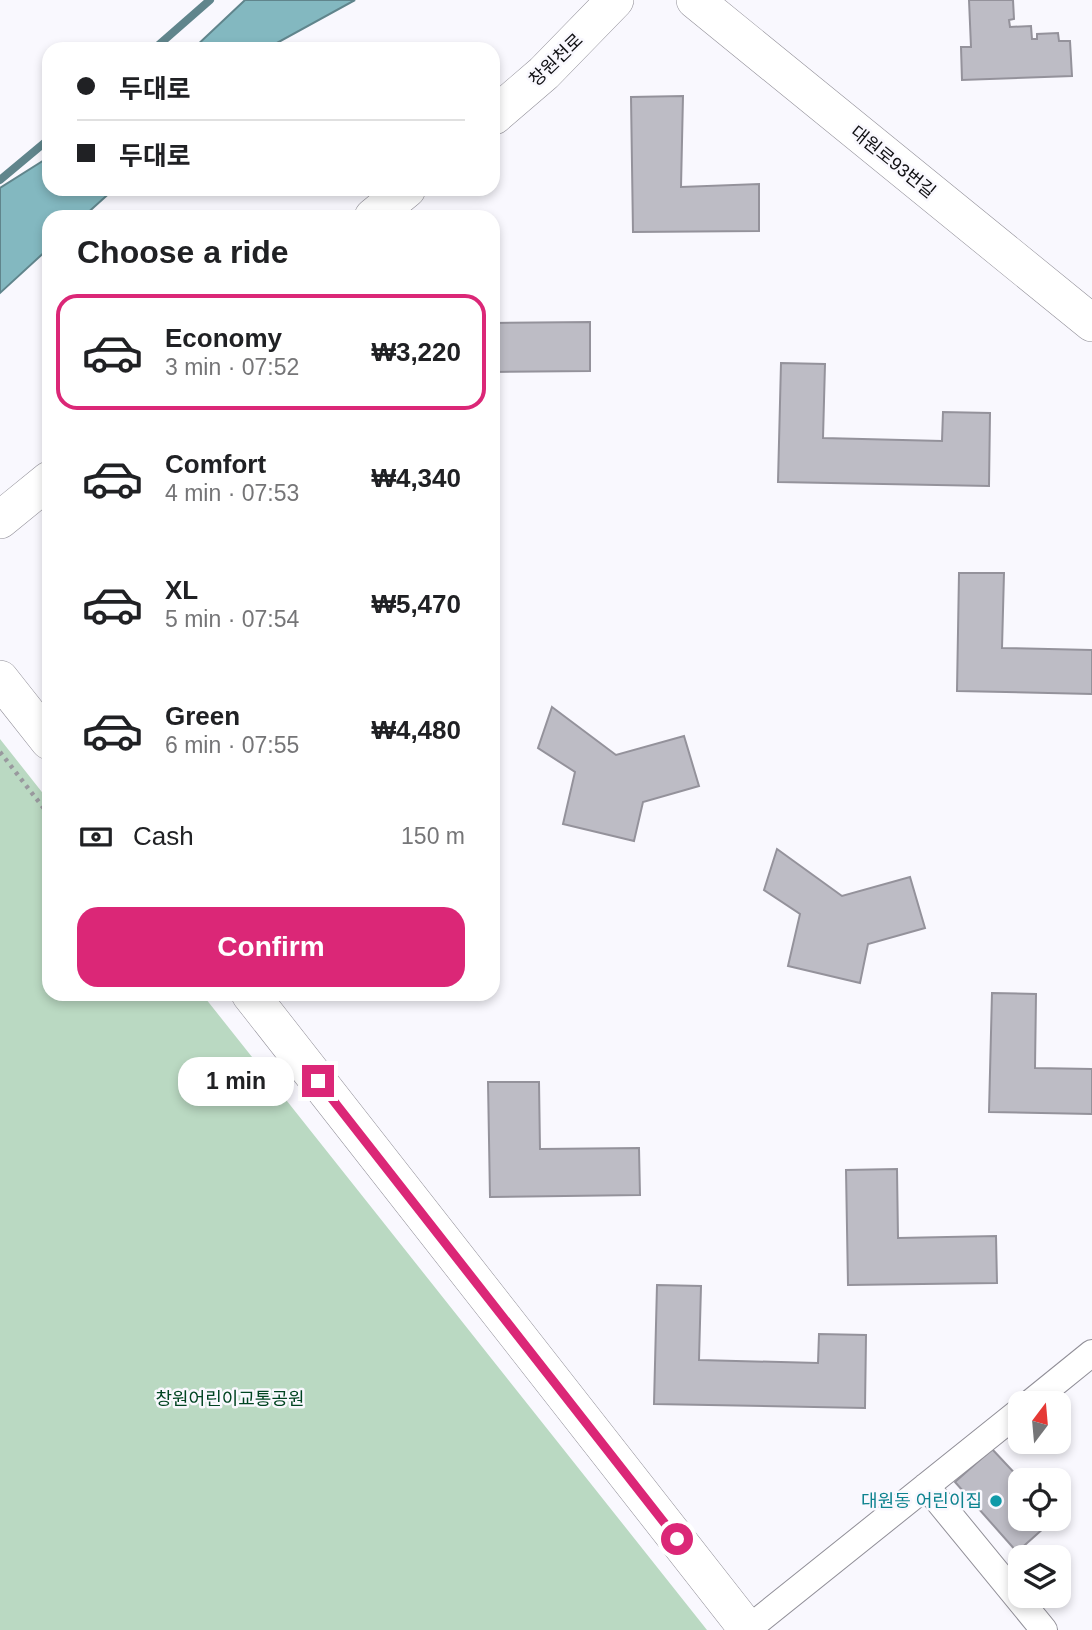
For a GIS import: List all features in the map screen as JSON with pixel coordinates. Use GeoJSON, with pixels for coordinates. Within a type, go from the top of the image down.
{"type":"FeatureCollection","features":[{"type":"Feature","properties":{"kind":"street","name":"창원천로"},"geometry":{"type":"LineString","coordinates":[[500,111],[544,73],[615,0]]}},
{"type":"Feature","properties":{"kind":"street","name":"대원로93번길"},"geometry":{"type":"LineString","coordinates":[[695,0],[1092,323]]}},
{"type":"Feature","properties":{"kind":"street"},"geometry":{"type":"LineString","coordinates":[[382,210],[398,196]]}},
{"type":"Feature","properties":{"kind":"street"},"geometry":{"type":"LineString","coordinates":[[0,520],[42,486]]}},
{"type":"Feature","properties":{"kind":"street"},"geometry":{"type":"LineString","coordinates":[[0,680],[42,732]]}},
{"type":"Feature","properties":{"kind":"street"},"geometry":{"type":"LineString","coordinates":[[255,1001],[748,1630],[1008,1421]]}},
{"type":"Feature","properties":{"kind":"street"},"geometry":{"type":"LineString","coordinates":[[1045,1391],[1092,1353]]}},
{"type":"Feature","properties":{"kind":"street"},"geometry":{"type":"LineString","coordinates":[[926,1486],[1044,1630]]}},
{"type":"Feature","properties":{"kind":"path"},"geometry":{"type":"LineString","coordinates":[[0,752],[42,805]]}},
{"type":"Feature","properties":{"kind":"green space","name":"창원어린이교통공원"},"geometry":{"type":"Polygon","coordinates":[[[0,739],[42,792],[42,1001],[208,1001],[707,1630],[0,1630],[0,739]]]}},
{"type":"Feature","properties":{"kind":"water"},"geometry":{"type":"Polygon","coordinates":[[[245,0],[355,0],[279,42],[200,42],[245,0]]]}},
{"type":"Feature","properties":{"kind":"water"},"geometry":{"type":"Polygon","coordinates":[[[42,161],[42,196],[106,196],[91,210],[42,210],[42,254],[0,293],[0,188],[42,161]]]}},
{"type":"Feature","properties":{"kind":"building"},"geometry":{"type":"Polygon","coordinates":[[[969,0],[1013,0],[1014,19],[1009,20],[1010,27],[1031,26],[1032,39],[1037,39],[1037,34],[1058,33],[1059,41],[1070,41],[1072,76],[962,80],[961,47],[971,47],[969,0]]]}},
{"type":"Feature","properties":{"kind":"building"},"geometry":{"type":"Polygon","coordinates":[[[683,96],[681,187],[759,184],[759,231],[633,232],[631,97],[683,96]]]}},
{"type":"Feature","properties":{"kind":"building"},"geometry":{"type":"Polygon","coordinates":[[[590,322],[590,371],[500,372],[500,323],[590,322]]]}},
{"type":"Feature","properties":{"kind":"building"},"geometry":{"type":"Polygon","coordinates":[[[781,363],[825,364],[823,438],[942,441],[943,412],[990,413],[989,486],[778,482],[781,363]]]}},
{"type":"Feature","properties":{"kind":"building"},"geometry":{"type":"Polygon","coordinates":[[[959,573],[1004,573],[1002,648],[1092,650],[1092,694],[957,691],[959,573]]]}},
{"type":"Feature","properties":{"kind":"building"},"geometry":{"type":"Polygon","coordinates":[[[552,707],[616,755],[684,736],[699,786],[643,802],[634,841],[563,824],[575,772],[538,748],[552,707]]]}},
{"type":"Feature","properties":{"kind":"building"},"geometry":{"type":"Polygon","coordinates":[[[777,849],[842,896],[910,877],[925,928],[868,944],[860,983],[788,966],[800,914],[764,890],[777,849]]]}},
{"type":"Feature","properties":{"kind":"building"},"geometry":{"type":"Polygon","coordinates":[[[992,993],[1036,994],[1035,1068],[1092,1069],[1092,1114],[989,1112],[992,993]]]}},
{"type":"Feature","properties":{"kind":"building"},"geometry":{"type":"Polygon","coordinates":[[[488,1082],[539,1082],[540,1149],[639,1148],[640,1195],[490,1197],[488,1082]]]}},
{"type":"Feature","properties":{"kind":"building"},"geometry":{"type":"Polygon","coordinates":[[[897,1169],[898,1238],[996,1236],[997,1283],[848,1285],[846,1170],[897,1169]]]}},
{"type":"Feature","properties":{"kind":"building"},"geometry":{"type":"Polygon","coordinates":[[[657,1285],[701,1286],[699,1360],[818,1363],[819,1334],[866,1335],[865,1408],[654,1404],[657,1285]]]}},
{"type":"Feature","properties":{"kind":"building","name":"대원동 어린이집"},"geometry":{"type":"Polygon","coordinates":[[[992,1449],[1010,1468],[1008,1531],[1041,1531],[1025,1545],[1011,1545],[955,1482],[992,1449]]]}},
{"type":"Feature","properties":{"kind":"waterway"},"geometry":{"type":"LineString","coordinates":[[162,42],[210,0]]}},
{"type":"Feature","properties":{"kind":"waterway"},"geometry":{"type":"LineString","coordinates":[[0,180],[42,145]]}},
{"type":"Feature","properties":{"kind":"place","name":"대원동 어린이집"},"geometry":{"type":"Point","coordinates":[996,1501]}},
{"type":"Feature","properties":{"kind":"route"},"geometry":{"type":"LineString","coordinates":[[318,1081],[677,1539]]}}]}
